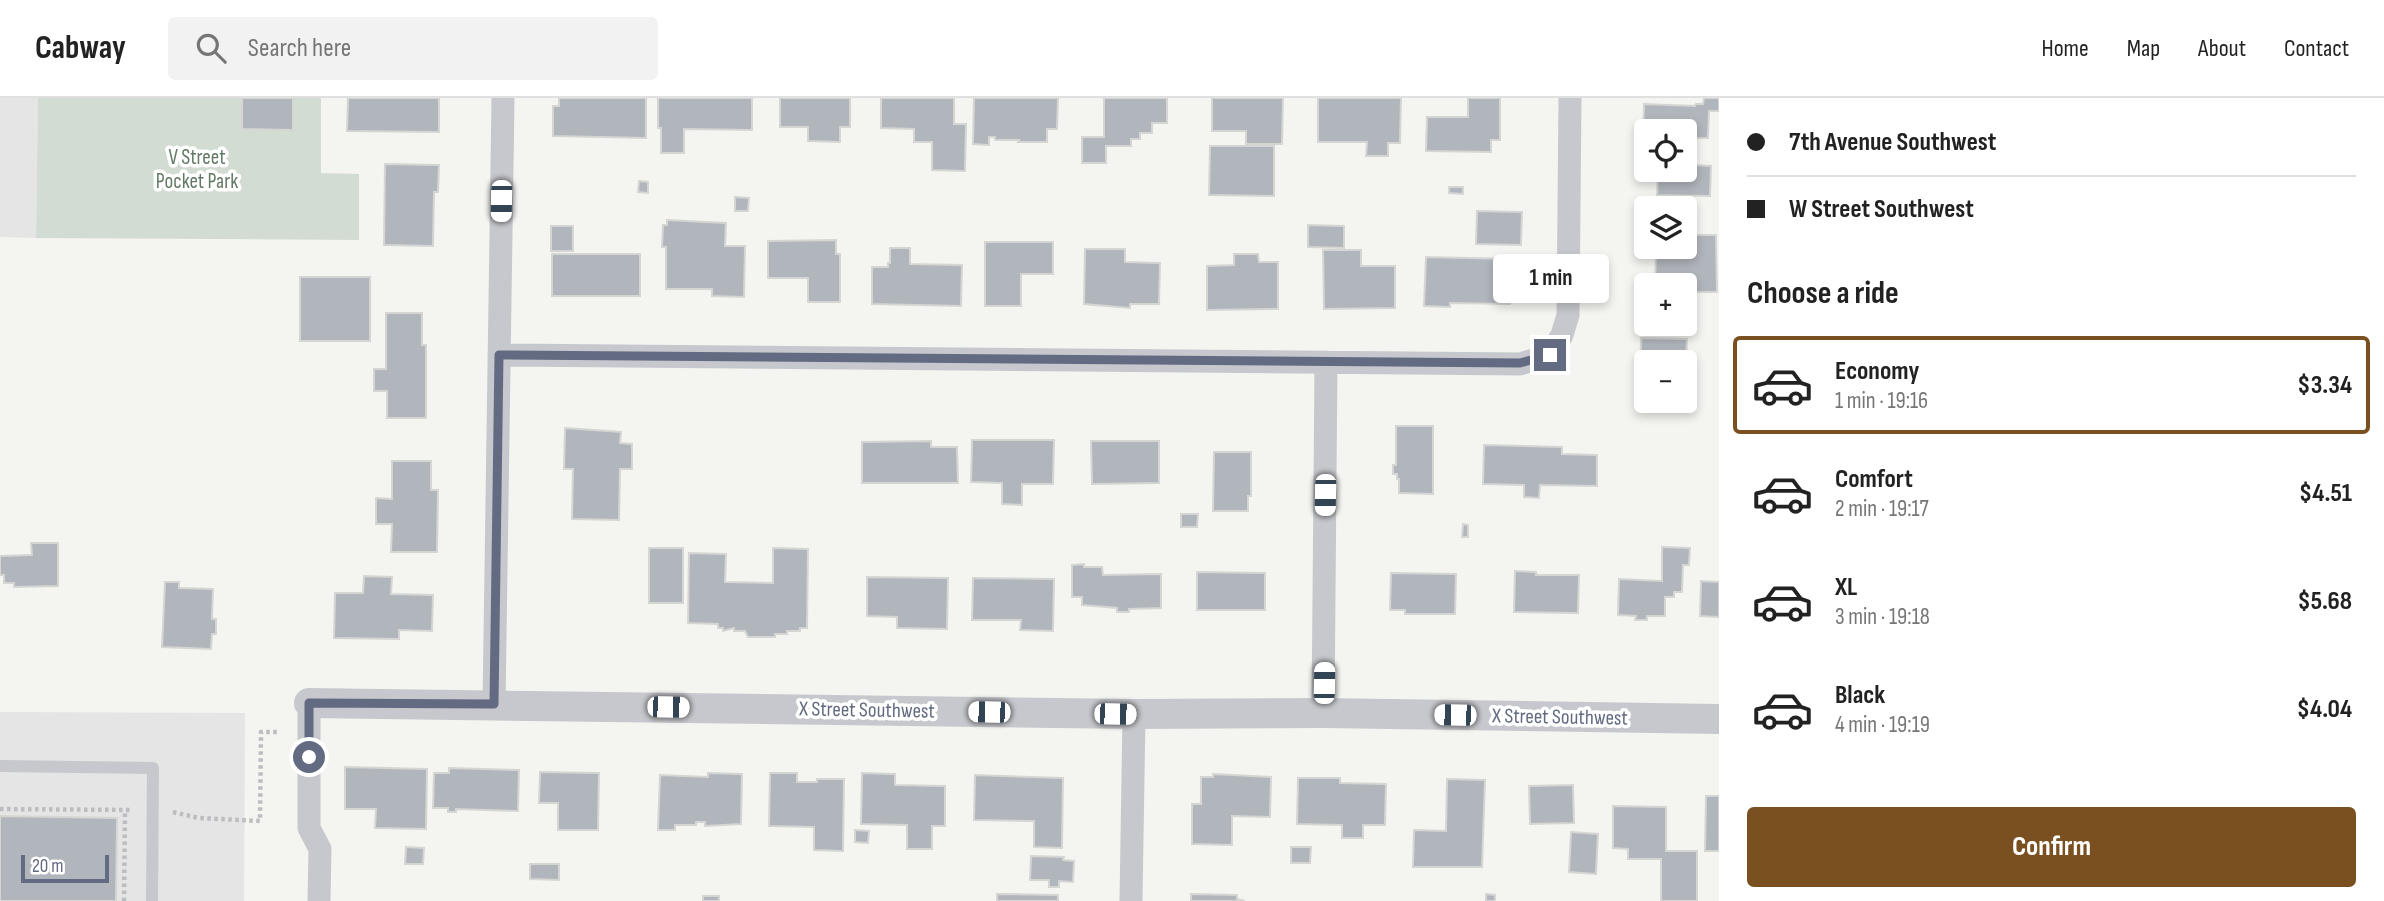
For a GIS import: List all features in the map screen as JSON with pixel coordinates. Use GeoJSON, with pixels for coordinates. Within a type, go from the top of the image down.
{"type":"FeatureCollection","features":[{"type":"Feature","properties":{"kind":"street"},"geometry":{"type":"LineString","coordinates":[[494,704],[503,98]]}},
{"type":"Feature","properties":{"kind":"street"},"geometry":{"type":"LineString","coordinates":[[499,355],[1520,363],[1550,355],[1562,335],[1568,315],[1570,98]]}},
{"type":"Feature","properties":{"kind":"street"},"geometry":{"type":"LineString","coordinates":[[1323,713],[1326,362]]}},
{"type":"Feature","properties":{"kind":"street"},"geometry":{"type":"LineString","coordinates":[[309,703],[309,828],[320,849],[319,901]]}},
{"type":"Feature","properties":{"kind":"street","name":"X Street Southwest"},"geometry":{"type":"LineString","coordinates":[[309,703],[1719,719]]}},
{"type":"Feature","properties":{"kind":"street"},"geometry":{"type":"LineString","coordinates":[[1130,901],[1134,714]]}},
{"type":"Feature","properties":{"kind":"lane"},"geometry":{"type":"LineString","coordinates":[[0,766],[153,768],[152,901]]}},
{"type":"Feature","properties":{"kind":"path"},"geometry":{"type":"LineString","coordinates":[[169,811],[199,818],[260,821],[261,732],[279,732]]}},
{"type":"Feature","properties":{"kind":"path"},"geometry":{"type":"LineString","coordinates":[[0,809],[137,810]]}},
{"type":"Feature","properties":{"kind":"path"},"geometry":{"type":"LineString","coordinates":[[124,901],[125,810]]}},
{"type":"Feature","properties":{"kind":"shaded area"},"geometry":{"type":"Polygon","coordinates":[[[0,98],[38,98],[36,238],[0,237],[0,98]]]}},
{"type":"Feature","properties":{"kind":"shaded area"},"geometry":{"type":"Polygon","coordinates":[[[0,712],[245,713],[244,901],[0,901],[0,712]]]}},
{"type":"Feature","properties":{"kind":"green space","name":"V Street Pocket Park"},"geometry":{"type":"Polygon","coordinates":[[[38,98],[321,98],[321,173],[359,174],[359,240],[36,238],[38,98]]]}},
{"type":"Feature","properties":{"kind":"building"},"geometry":{"type":"Polygon","coordinates":[[[242,98],[293,98],[293,130],[242,129],[242,98]]]}},
{"type":"Feature","properties":{"kind":"building"},"geometry":{"type":"Polygon","coordinates":[[[348,98],[439,98],[439,132],[347,131],[348,98]]]}},
{"type":"Feature","properties":{"kind":"building"},"geometry":{"type":"Polygon","coordinates":[[[559,98],[646,98],[646,138],[553,136],[553,106],[559,106],[559,98]]]}},
{"type":"Feature","properties":{"kind":"building"},"geometry":{"type":"Polygon","coordinates":[[[658,98],[752,98],[752,130],[684,129],[684,153],[661,153],[658,98]]]}},
{"type":"Feature","properties":{"kind":"building"},"geometry":{"type":"Polygon","coordinates":[[[780,98],[850,98],[850,127],[840,127],[840,142],[808,141],[808,127],[780,127],[780,98]]]}},
{"type":"Feature","properties":{"kind":"building"},"geometry":{"type":"Polygon","coordinates":[[[881,98],[954,98],[954,124],[966,124],[965,171],[932,170],[932,142],[914,142],[914,129],[881,128],[881,98]]]}},
{"type":"Feature","properties":{"kind":"building"},"geometry":{"type":"Polygon","coordinates":[[[974,98],[1058,98],[1057,129],[1047,129],[1047,142],[1018,142],[1019,140],[995,140],[995,137],[989,137],[989,145],[973,144],[974,98]]]}},
{"type":"Feature","properties":{"kind":"building"},"geometry":{"type":"Polygon","coordinates":[[[1104,98],[1167,98],[1167,123],[1152,123],[1152,133],[1140,133],[1140,139],[1131,139],[1131,146],[1106,146],[1106,163],[1082,163],[1082,137],[1104,137],[1104,98]]]}},
{"type":"Feature","properties":{"kind":"building"},"geometry":{"type":"Polygon","coordinates":[[[1212,98],[1283,98],[1282,144],[1246,144],[1246,131],[1212,131],[1212,98]]]}},
{"type":"Feature","properties":{"kind":"building"},"geometry":{"type":"Polygon","coordinates":[[[1318,98],[1401,98],[1400,143],[1388,143],[1388,156],[1366,156],[1367,142],[1318,142],[1318,98]]]}},
{"type":"Feature","properties":{"kind":"building"},"geometry":{"type":"Polygon","coordinates":[[[1468,98],[1500,98],[1500,140],[1491,140],[1491,152],[1426,151],[1427,117],[1468,117],[1468,98]]]}},
{"type":"Feature","properties":{"kind":"building"},"geometry":{"type":"Polygon","coordinates":[[[1704,98],[1719,98],[1719,111],[1709,111],[1708,138],[1697,138],[1697,119],[1644,119],[1644,104],[1703,104],[1704,98]]]}},
{"type":"Feature","properties":{"kind":"building"},"geometry":{"type":"Polygon","coordinates":[[[1210,146],[1274,146],[1274,196],[1209,195],[1210,146]]]}},
{"type":"Feature","properties":{"kind":"building"},"geometry":{"type":"Polygon","coordinates":[[[385,164],[439,165],[438,192],[434,192],[433,246],[384,245],[385,164]]]}},
{"type":"Feature","properties":{"kind":"building"},"geometry":{"type":"Polygon","coordinates":[[[1697,165],[1711,166],[1710,196],[1657,195],[1658,182],[1697,182],[1697,165]]]}},
{"type":"Feature","properties":{"kind":"building"},"geometry":{"type":"Polygon","coordinates":[[[639,181],[648,182],[648,193],[638,192],[639,181]]]}},
{"type":"Feature","properties":{"kind":"building"},"geometry":{"type":"Polygon","coordinates":[[[1449,187],[1463,187],[1463,194],[1449,193],[1449,187]]]}},
{"type":"Feature","properties":{"kind":"building"},"geometry":{"type":"Polygon","coordinates":[[[735,197],[749,198],[748,211],[735,211],[735,197]]]}},
{"type":"Feature","properties":{"kind":"building"},"geometry":{"type":"Polygon","coordinates":[[[1477,211],[1522,212],[1521,245],[1476,244],[1477,211]]]}},
{"type":"Feature","properties":{"kind":"building"},"geometry":{"type":"Polygon","coordinates":[[[667,220],[726,223],[725,246],[745,246],[744,297],[712,296],[712,289],[666,289],[666,247],[662,247],[663,225],[667,225],[667,220]]]}},
{"type":"Feature","properties":{"kind":"building"},"geometry":{"type":"Polygon","coordinates":[[[1308,225],[1344,226],[1344,248],[1308,247],[1308,225]]]}},
{"type":"Feature","properties":{"kind":"building"},"geometry":{"type":"Polygon","coordinates":[[[551,226],[573,226],[573,251],[551,251],[551,226]]]}},
{"type":"Feature","properties":{"kind":"building"},"geometry":{"type":"Polygon","coordinates":[[[1697,235],[1716,235],[1717,292],[1697,292],[1697,273],[1655,273],[1656,259],[1697,259],[1697,235]]]}},
{"type":"Feature","properties":{"kind":"building"},"geometry":{"type":"Polygon","coordinates":[[[836,240],[836,254],[840,254],[840,302],[808,302],[808,278],[768,278],[768,241],[836,240]]]}},
{"type":"Feature","properties":{"kind":"building"},"geometry":{"type":"Polygon","coordinates":[[[985,242],[1053,242],[1053,274],[1021,274],[1021,306],[985,306],[985,242]]]}},
{"type":"Feature","properties":{"kind":"building"},"geometry":{"type":"Polygon","coordinates":[[[890,248],[910,248],[910,264],[962,265],[961,306],[872,304],[872,267],[888,267],[890,248]]]}},
{"type":"Feature","properties":{"kind":"building"},"geometry":{"type":"Polygon","coordinates":[[[1085,249],[1125,249],[1125,262],[1160,263],[1159,304],[1130,304],[1130,308],[1084,304],[1085,249]]]}},
{"type":"Feature","properties":{"kind":"building"},"geometry":{"type":"Polygon","coordinates":[[[1323,250],[1361,250],[1361,266],[1395,266],[1395,308],[1324,309],[1323,250]]]}},
{"type":"Feature","properties":{"kind":"building"},"geometry":{"type":"Polygon","coordinates":[[[552,254],[640,254],[640,296],[552,296],[552,254]]]}},
{"type":"Feature","properties":{"kind":"building"},"geometry":{"type":"Polygon","coordinates":[[[1234,254],[1258,254],[1259,262],[1278,262],[1278,309],[1207,310],[1207,266],[1234,265],[1234,254]]]}},
{"type":"Feature","properties":{"kind":"building"},"geometry":{"type":"Polygon","coordinates":[[[1426,257],[1511,259],[1510,304],[1450,303],[1450,307],[1424,306],[1426,257]]]}},
{"type":"Feature","properties":{"kind":"building"},"geometry":{"type":"Polygon","coordinates":[[[300,277],[370,277],[370,341],[300,341],[300,277]]]}},
{"type":"Feature","properties":{"kind":"building"},"geometry":{"type":"Polygon","coordinates":[[[386,313],[422,313],[422,345],[426,345],[426,418],[387,418],[387,391],[374,391],[374,369],[386,369],[386,313]]]}},
{"type":"Feature","properties":{"kind":"building"},"geometry":{"type":"Polygon","coordinates":[[[1641,338],[1687,339],[1687,350],[1641,350],[1641,338]]]}},
{"type":"Feature","properties":{"kind":"building"},"geometry":{"type":"Polygon","coordinates":[[[1396,426],[1433,426],[1433,494],[1399,493],[1399,479],[1397,474],[1393,474],[1393,465],[1396,465],[1396,426]]]}},
{"type":"Feature","properties":{"kind":"building"},"geometry":{"type":"Polygon","coordinates":[[[565,428],[621,432],[620,443],[632,444],[632,469],[620,469],[619,520],[572,519],[573,469],[564,469],[565,428]]]}},
{"type":"Feature","properties":{"kind":"building"},"geometry":{"type":"Polygon","coordinates":[[[972,440],[1054,440],[1053,484],[1022,484],[1022,505],[1002,504],[1002,483],[971,482],[972,440]]]}},
{"type":"Feature","properties":{"kind":"building"},"geometry":{"type":"Polygon","coordinates":[[[931,441],[931,447],[957,447],[958,483],[862,483],[862,442],[931,441]]]}},
{"type":"Feature","properties":{"kind":"building"},"geometry":{"type":"Polygon","coordinates":[[[1091,441],[1159,441],[1159,483],[1092,484],[1091,441]]]}},
{"type":"Feature","properties":{"kind":"building"},"geometry":{"type":"Polygon","coordinates":[[[1484,445],[1562,447],[1562,454],[1597,455],[1597,486],[1540,485],[1539,498],[1524,497],[1524,485],[1483,484],[1484,445]]]}},
{"type":"Feature","properties":{"kind":"building"},"geometry":{"type":"Polygon","coordinates":[[[1214,452],[1251,452],[1251,496],[1248,496],[1248,511],[1213,511],[1214,452]]]}},
{"type":"Feature","properties":{"kind":"building"},"geometry":{"type":"Polygon","coordinates":[[[392,461],[431,461],[431,490],[438,490],[437,552],[391,552],[392,524],[376,524],[376,498],[392,499],[392,461]]]}},
{"type":"Feature","properties":{"kind":"building"},"geometry":{"type":"Polygon","coordinates":[[[1181,514],[1198,514],[1197,527],[1181,527],[1181,514]]]}},
{"type":"Feature","properties":{"kind":"building"},"geometry":{"type":"Polygon","coordinates":[[[1463,524],[1468,525],[1468,537],[1462,537],[1463,524]]]}},
{"type":"Feature","properties":{"kind":"building"},"geometry":{"type":"Polygon","coordinates":[[[31,543],[58,543],[58,586],[14,587],[14,583],[4,583],[4,575],[0,575],[0,556],[32,555],[31,543]]]}},
{"type":"Feature","properties":{"kind":"building"},"geometry":{"type":"Polygon","coordinates":[[[1662,547],[1690,548],[1689,565],[1683,565],[1682,592],[1674,592],[1674,597],[1665,597],[1665,616],[1647,616],[1647,620],[1635,620],[1636,616],[1618,615],[1619,579],[1662,581],[1662,547]]]}},
{"type":"Feature","properties":{"kind":"building"},"geometry":{"type":"Polygon","coordinates":[[[649,548],[683,548],[683,603],[649,603],[649,548]]]}},
{"type":"Feature","properties":{"kind":"building"},"geometry":{"type":"Polygon","coordinates":[[[773,548],[808,549],[807,628],[787,631],[787,634],[775,634],[775,637],[748,637],[745,631],[734,631],[734,628],[723,631],[723,628],[718,628],[718,624],[688,623],[689,553],[726,554],[725,582],[773,583],[773,548]]]}},
{"type":"Feature","properties":{"kind":"building"},"geometry":{"type":"Polygon","coordinates":[[[1084,564],[1084,567],[1102,567],[1103,575],[1161,574],[1161,608],[1117,612],[1117,608],[1082,605],[1082,597],[1072,597],[1072,565],[1084,564]]]}},
{"type":"Feature","properties":{"kind":"building"},"geometry":{"type":"Polygon","coordinates":[[[1515,571],[1536,572],[1536,575],[1579,575],[1578,613],[1514,612],[1515,571]]]}},
{"type":"Feature","properties":{"kind":"building"},"geometry":{"type":"Polygon","coordinates":[[[1197,572],[1265,573],[1265,610],[1197,610],[1197,572]]]}},
{"type":"Feature","properties":{"kind":"building"},"geometry":{"type":"Polygon","coordinates":[[[1391,573],[1456,574],[1455,614],[1405,614],[1405,610],[1390,610],[1391,573]]]}},
{"type":"Feature","properties":{"kind":"building"},"geometry":{"type":"Polygon","coordinates":[[[364,576],[392,577],[391,594],[433,595],[432,631],[399,630],[399,639],[334,638],[335,593],[363,593],[364,576]]]}},
{"type":"Feature","properties":{"kind":"building"},"geometry":{"type":"Polygon","coordinates":[[[867,577],[948,578],[947,629],[897,628],[897,617],[867,616],[867,577]]]}},
{"type":"Feature","properties":{"kind":"building"},"geometry":{"type":"Polygon","coordinates":[[[973,578],[1054,579],[1053,631],[1020,630],[1021,620],[972,620],[973,578]]]}},
{"type":"Feature","properties":{"kind":"building"},"geometry":{"type":"Polygon","coordinates":[[[1701,581],[1719,582],[1719,617],[1700,616],[1701,581]]]}},
{"type":"Feature","properties":{"kind":"building"},"geometry":{"type":"Polygon","coordinates":[[[165,582],[179,582],[179,588],[213,589],[212,619],[216,619],[216,634],[212,634],[211,649],[162,647],[165,582]]]}},
{"type":"Feature","properties":{"kind":"building"},"geometry":{"type":"Polygon","coordinates":[[[345,767],[427,769],[426,829],[375,828],[376,809],[345,809],[345,767]]]}},
{"type":"Feature","properties":{"kind":"building"},"geometry":{"type":"Polygon","coordinates":[[[449,768],[519,770],[518,811],[456,809],[456,812],[448,812],[448,808],[433,808],[434,773],[449,773],[449,768]]]}},
{"type":"Feature","properties":{"kind":"building"},"geometry":{"type":"Polygon","coordinates":[[[540,772],[599,773],[598,830],[558,830],[558,803],[539,803],[540,772]]]}},
{"type":"Feature","properties":{"kind":"building"},"geometry":{"type":"Polygon","coordinates":[[[708,773],[742,774],[741,824],[705,826],[705,822],[696,822],[696,825],[675,825],[675,830],[658,830],[660,775],[708,777],[708,773]]]}},
{"type":"Feature","properties":{"kind":"building"},"geometry":{"type":"Polygon","coordinates":[[[770,773],[797,773],[797,782],[844,779],[843,851],[814,850],[814,827],[769,826],[770,773]]]}},
{"type":"Feature","properties":{"kind":"building"},"geometry":{"type":"Polygon","coordinates":[[[862,773],[895,774],[895,785],[945,786],[945,826],[932,826],[932,849],[907,849],[907,825],[861,824],[862,773]]]}},
{"type":"Feature","properties":{"kind":"building"},"geometry":{"type":"Polygon","coordinates":[[[1213,774],[1271,777],[1270,817],[1232,816],[1232,845],[1192,844],[1192,804],[1201,804],[1201,777],[1213,777],[1213,774]]]}},
{"type":"Feature","properties":{"kind":"building"},"geometry":{"type":"Polygon","coordinates":[[[975,775],[1063,778],[1062,848],[1034,847],[1034,821],[974,820],[975,775]]]}},
{"type":"Feature","properties":{"kind":"building"},"geometry":{"type":"Polygon","coordinates":[[[1298,778],[1340,778],[1340,783],[1386,784],[1385,825],[1363,825],[1363,838],[1342,838],[1342,825],[1297,824],[1298,778]]]}},
{"type":"Feature","properties":{"kind":"building"},"geometry":{"type":"Polygon","coordinates":[[[1447,779],[1485,780],[1482,867],[1413,867],[1414,830],[1446,831],[1447,779]]]}},
{"type":"Feature","properties":{"kind":"building"},"geometry":{"type":"Polygon","coordinates":[[[1573,785],[1574,823],[1530,824],[1529,786],[1573,785]]]}},
{"type":"Feature","properties":{"kind":"building"},"geometry":{"type":"Polygon","coordinates":[[[1706,796],[1719,796],[1719,851],[1705,851],[1706,796]]]}},
{"type":"Feature","properties":{"kind":"building"},"geometry":{"type":"Polygon","coordinates":[[[1613,806],[1666,807],[1666,851],[1697,851],[1697,901],[1661,901],[1661,859],[1628,859],[1628,849],[1613,848],[1613,806]]]}},
{"type":"Feature","properties":{"kind":"building"},"geometry":{"type":"Polygon","coordinates":[[[0,816],[117,818],[116,901],[0,901],[0,816]]]}},
{"type":"Feature","properties":{"kind":"building"},"geometry":{"type":"Polygon","coordinates":[[[855,830],[869,831],[868,843],[855,842],[855,830]]]}},
{"type":"Feature","properties":{"kind":"building"},"geometry":{"type":"Polygon","coordinates":[[[1571,832],[1598,834],[1596,874],[1569,872],[1571,832]]]}},
{"type":"Feature","properties":{"kind":"building"},"geometry":{"type":"Polygon","coordinates":[[[406,847],[424,848],[423,864],[405,864],[406,847]]]}},
{"type":"Feature","properties":{"kind":"building"},"geometry":{"type":"Polygon","coordinates":[[[1291,847],[1311,847],[1310,863],[1291,863],[1291,847]]]}},
{"type":"Feature","properties":{"kind":"building"},"geometry":{"type":"Polygon","coordinates":[[[1031,856],[1064,857],[1063,860],[1074,861],[1073,882],[1059,881],[1059,887],[1049,887],[1049,880],[1030,880],[1031,856]]]}},
{"type":"Feature","properties":{"kind":"building"},"geometry":{"type":"Polygon","coordinates":[[[530,864],[559,864],[559,880],[530,879],[530,864]]]}},
{"type":"Feature","properties":{"kind":"building"},"geometry":{"type":"Polygon","coordinates":[[[997,894],[1058,895],[1058,901],[997,901],[997,894]]]}},
{"type":"Feature","properties":{"kind":"building"},"geometry":{"type":"Polygon","coordinates":[[[1191,894],[1237,895],[1237,899],[1245,901],[1191,901],[1191,894]]]}},
{"type":"Feature","properties":{"kind":"building"},"geometry":{"type":"Polygon","coordinates":[[[1486,894],[1495,895],[1495,901],[1486,901],[1486,894]]]}},
{"type":"Feature","properties":{"kind":"building"},"geometry":{"type":"Polygon","coordinates":[[[703,896],[719,896],[719,901],[703,901],[703,896]]]}},
{"type":"Feature","properties":{"kind":"route"},"geometry":{"type":"LineString","coordinates":[[309,757],[309,703],[494,704],[499,355],[1520,363],[1550,355]]}}]}
